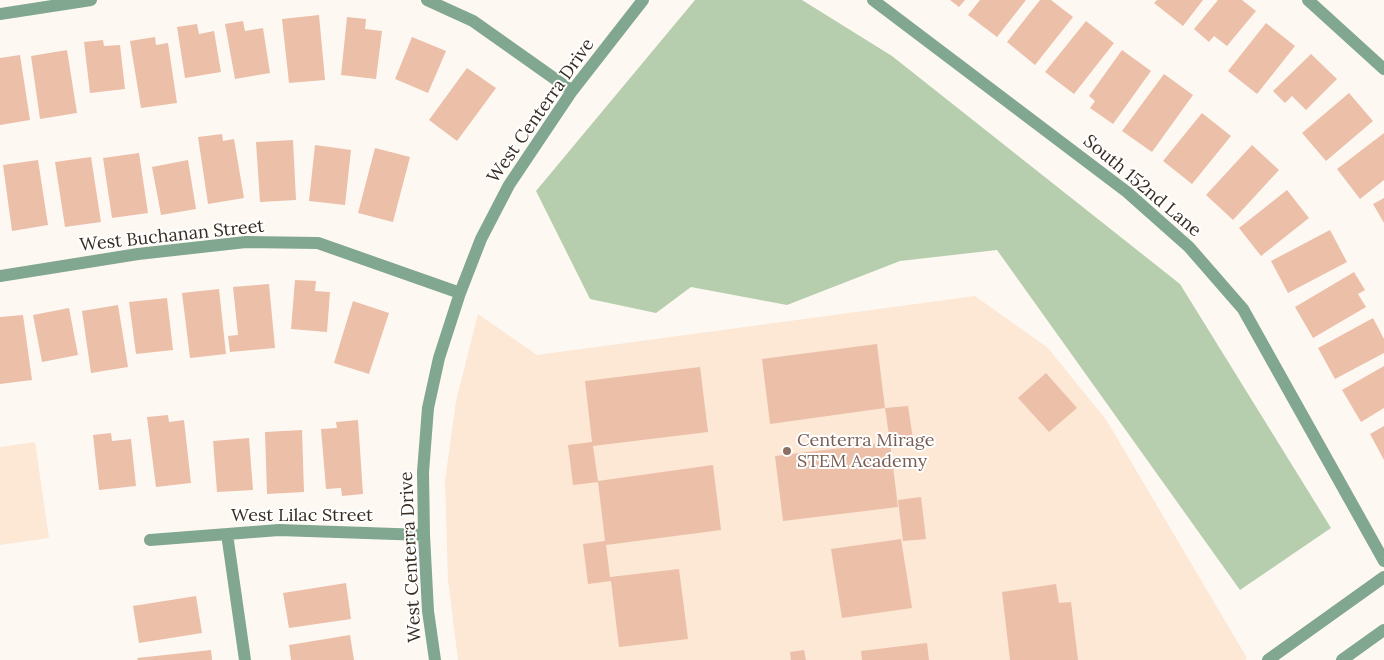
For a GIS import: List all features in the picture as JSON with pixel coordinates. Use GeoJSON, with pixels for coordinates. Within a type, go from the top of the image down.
{"type":"FeatureCollection","features":[{"type":"Feature","properties":{"kind":"street"},"geometry":{"type":"LineString","coordinates":[[0,14],[92,0]]}},
{"type":"Feature","properties":{"kind":"street"},"geometry":{"type":"LineString","coordinates":[[427,0],[473,21],[572,91]]}},
{"type":"Feature","properties":{"kind":"street","name":"West Centerra Drive"},"geometry":{"type":"LineString","coordinates":[[435,660],[428,611],[423,472],[428,408],[439,358],[460,293],[481,239],[509,185],[572,91],[643,0]]}},
{"type":"Feature","properties":{"kind":"street","name":"South 152nd Lane"},"geometry":{"type":"LineString","coordinates":[[873,0],[1127,192],[1189,247],[1243,309],[1384,561]]}},
{"type":"Feature","properties":{"kind":"street"},"geometry":{"type":"LineString","coordinates":[[1308,0],[1384,69]]}},
{"type":"Feature","properties":{"kind":"street","name":"West Buchanan Street"},"geometry":{"type":"LineString","coordinates":[[0,276],[138,254],[246,242],[318,243],[460,293]]}},
{"type":"Feature","properties":{"kind":"street","name":"West Lilac Street"},"geometry":{"type":"LineString","coordinates":[[150,540],[279,530],[424,535]]}},
{"type":"Feature","properties":{"kind":"street"},"geometry":{"type":"LineString","coordinates":[[227,534],[245,660]]}},
{"type":"Feature","properties":{"kind":"street"},"geometry":{"type":"LineString","coordinates":[[1268,660],[1384,577]]}},
{"type":"Feature","properties":{"kind":"street"},"geometry":{"type":"LineString","coordinates":[[1342,660],[1384,630]]}},
{"type":"Feature","properties":{"kind":"shaded area","name":"Centerra Mirage STEM Academy"},"geometry":{"type":"Polygon","coordinates":[[[975,296],[1048,348],[1107,421],[1247,658],[1245,660],[458,660],[448,580],[445,481],[456,401],[478,314],[537,355],[975,296]]]}},
{"type":"Feature","properties":{"kind":"shaded area"},"geometry":{"type":"Polygon","coordinates":[[[35,442],[49,538],[0,545],[0,447],[35,442]]]}},
{"type":"Feature","properties":{"kind":"green space"},"geometry":{"type":"Polygon","coordinates":[[[695,0],[802,0],[892,56],[1180,284],[1331,528],[1240,590],[997,250],[900,261],[787,305],[691,287],[656,313],[590,299],[536,191],[695,0]]]}},
{"type":"Feature","properties":{"kind":"building"},"geometry":{"type":"Polygon","coordinates":[[[950,0],[965,0],[959,7],[950,0]]]}},
{"type":"Feature","properties":{"kind":"building"},"geometry":{"type":"Polygon","coordinates":[[[980,0],[1026,0],[997,37],[968,15],[980,0]]]}},
{"type":"Feature","properties":{"kind":"building"},"geometry":{"type":"Polygon","coordinates":[[[1040,0],[1051,0],[1073,17],[1035,65],[1007,42],[1040,0]]]}},
{"type":"Feature","properties":{"kind":"building"},"geometry":{"type":"Polygon","coordinates":[[[1157,0],[1203,0],[1183,26],[1154,3],[1157,0]]]}},
{"type":"Feature","properties":{"kind":"building"},"geometry":{"type":"Polygon","coordinates":[[[1218,0],[1242,0],[1256,11],[1227,46],[1214,36],[1209,42],[1194,29],[1218,0]]]}},
{"type":"Feature","properties":{"kind":"building"},"geometry":{"type":"Polygon","coordinates":[[[319,15],[325,80],[289,83],[282,19],[319,15]]]}},
{"type":"Feature","properties":{"kind":"building"},"geometry":{"type":"Polygon","coordinates":[[[347,17],[366,19],[365,29],[382,31],[376,79],[341,75],[347,17]]]}},
{"type":"Feature","properties":{"kind":"building"},"geometry":{"type":"Polygon","coordinates":[[[243,21],[245,31],[263,28],[270,73],[235,79],[225,24],[243,21]]]}},
{"type":"Feature","properties":{"kind":"building"},"geometry":{"type":"Polygon","coordinates":[[[1086,21],[1114,43],[1074,94],[1045,72],[1086,21]]]}},
{"type":"Feature","properties":{"kind":"building"},"geometry":{"type":"Polygon","coordinates":[[[1266,23],[1295,46],[1257,94],[1228,71],[1266,23]]]}},
{"type":"Feature","properties":{"kind":"building"},"geometry":{"type":"Polygon","coordinates":[[[197,24],[199,34],[214,31],[221,72],[185,78],[177,27],[197,24]]]}},
{"type":"Feature","properties":{"kind":"building"},"geometry":{"type":"Polygon","coordinates":[[[155,37],[156,45],[168,43],[177,103],[141,108],[130,41],[155,37]]]}},
{"type":"Feature","properties":{"kind":"building"},"geometry":{"type":"Polygon","coordinates":[[[412,37],[446,51],[428,93],[395,79],[412,37]]]}},
{"type":"Feature","properties":{"kind":"building"},"geometry":{"type":"Polygon","coordinates":[[[103,40],[104,46],[120,45],[125,89],[90,93],[84,42],[103,40]]]}},
{"type":"Feature","properties":{"kind":"building"},"geometry":{"type":"Polygon","coordinates":[[[67,50],[77,113],[40,119],[31,56],[67,50]]]}},
{"type":"Feature","properties":{"kind":"building"},"geometry":{"type":"Polygon","coordinates":[[[1122,50],[1151,71],[1113,124],[1090,108],[1095,101],[1089,96],[1122,50]]]}},
{"type":"Feature","properties":{"kind":"building"},"geometry":{"type":"Polygon","coordinates":[[[1311,54],[1337,79],[1306,110],[1292,96],[1285,103],[1273,91],[1311,54]]]}},
{"type":"Feature","properties":{"kind":"building"},"geometry":{"type":"Polygon","coordinates":[[[20,55],[30,120],[0,125],[0,58],[20,55]]]}},
{"type":"Feature","properties":{"kind":"building"},"geometry":{"type":"Polygon","coordinates":[[[467,68],[496,88],[457,141],[429,120],[467,68]]]}},
{"type":"Feature","properties":{"kind":"building"},"geometry":{"type":"Polygon","coordinates":[[[1164,74],[1193,95],[1152,152],[1122,131],[1164,74]]]}},
{"type":"Feature","properties":{"kind":"building"},"geometry":{"type":"Polygon","coordinates":[[[1349,93],[1373,121],[1326,161],[1302,133],[1349,93]]]}},
{"type":"Feature","properties":{"kind":"building"},"geometry":{"type":"Polygon","coordinates":[[[1202,113],[1231,136],[1192,184],[1163,161],[1202,113]]]}},
{"type":"Feature","properties":{"kind":"building"},"geometry":{"type":"Polygon","coordinates":[[[1384,133],[1384,180],[1360,199],[1337,169],[1384,133]]]}},
{"type":"Feature","properties":{"kind":"building"},"geometry":{"type":"Polygon","coordinates":[[[222,134],[223,141],[234,139],[244,198],[208,204],[198,137],[222,134]]]}},
{"type":"Feature","properties":{"kind":"building"},"geometry":{"type":"Polygon","coordinates":[[[293,140],[296,200],[260,202],[256,142],[293,140]]]}},
{"type":"Feature","properties":{"kind":"building"},"geometry":{"type":"Polygon","coordinates":[[[315,145],[351,150],[345,205],[309,201],[315,145]]]}},
{"type":"Feature","properties":{"kind":"building"},"geometry":{"type":"Polygon","coordinates":[[[1252,145],[1279,170],[1233,220],[1206,195],[1252,145]]]}},
{"type":"Feature","properties":{"kind":"building"},"geometry":{"type":"Polygon","coordinates":[[[375,148],[410,157],[393,222],[358,213],[375,148]]]}},
{"type":"Feature","properties":{"kind":"building"},"geometry":{"type":"Polygon","coordinates":[[[139,153],[148,213],[112,218],[103,158],[139,153]]]}},
{"type":"Feature","properties":{"kind":"building"},"geometry":{"type":"Polygon","coordinates":[[[91,157],[101,222],[65,227],[55,162],[91,157]]]}},
{"type":"Feature","properties":{"kind":"building"},"geometry":{"type":"Polygon","coordinates":[[[38,160],[48,225],[12,231],[3,165],[38,160]]]}},
{"type":"Feature","properties":{"kind":"building"},"geometry":{"type":"Polygon","coordinates":[[[188,160],[196,209],[161,215],[152,167],[188,160]]]}},
{"type":"Feature","properties":{"kind":"building"},"geometry":{"type":"Polygon","coordinates":[[[1287,190],[1309,218],[1261,256],[1239,228],[1287,190]]]}},
{"type":"Feature","properties":{"kind":"building"},"geometry":{"type":"Polygon","coordinates":[[[1384,198],[1384,223],[1373,204],[1384,198]]]}},
{"type":"Feature","properties":{"kind":"building"},"geometry":{"type":"Polygon","coordinates":[[[1330,230],[1347,262],[1288,293],[1271,261],[1330,230]]]}},
{"type":"Feature","properties":{"kind":"building"},"geometry":{"type":"Polygon","coordinates":[[[1354,272],[1365,290],[1358,294],[1366,307],[1313,338],[1295,307],[1354,272]]]}},
{"type":"Feature","properties":{"kind":"building"},"geometry":{"type":"Polygon","coordinates":[[[295,280],[316,281],[315,291],[330,292],[327,332],[291,329],[295,280]]]}},
{"type":"Feature","properties":{"kind":"building"},"geometry":{"type":"Polygon","coordinates":[[[269,284],[275,348],[230,352],[228,336],[238,335],[233,287],[269,284]]]}},
{"type":"Feature","properties":{"kind":"building"},"geometry":{"type":"Polygon","coordinates":[[[219,289],[226,354],[190,358],[182,293],[219,289]]]}},
{"type":"Feature","properties":{"kind":"building"},"geometry":{"type":"Polygon","coordinates":[[[167,298],[173,350],[136,354],[129,302],[167,298]]]}},
{"type":"Feature","properties":{"kind":"building"},"geometry":{"type":"Polygon","coordinates":[[[353,301],[389,313],[369,374],[334,363],[353,301]]]}},
{"type":"Feature","properties":{"kind":"building"},"geometry":{"type":"Polygon","coordinates":[[[118,305],[128,367],[91,373],[82,311],[118,305]]]}},
{"type":"Feature","properties":{"kind":"building"},"geometry":{"type":"Polygon","coordinates":[[[69,308],[78,355],[42,362],[33,315],[69,308]]]}},
{"type":"Feature","properties":{"kind":"building"},"geometry":{"type":"Polygon","coordinates":[[[23,315],[32,380],[0,384],[0,317],[23,315]]]}},
{"type":"Feature","properties":{"kind":"building"},"geometry":{"type":"Polygon","coordinates":[[[1373,318],[1384,339],[1384,353],[1335,379],[1318,348],[1373,318]]]}},
{"type":"Feature","properties":{"kind":"building"},"geometry":{"type":"Polygon","coordinates":[[[877,344],[885,408],[770,424],[762,359],[877,344]]]}},
{"type":"Feature","properties":{"kind":"building"},"geometry":{"type":"Polygon","coordinates":[[[1384,366],[1384,408],[1361,422],[1342,390],[1384,366]]]}},
{"type":"Feature","properties":{"kind":"building"},"geometry":{"type":"Polygon","coordinates":[[[700,367],[708,432],[593,446],[598,481],[713,465],[721,530],[606,545],[610,577],[679,569],[688,639],[619,647],[611,581],[588,584],[583,544],[605,541],[598,482],[573,485],[568,445],[592,442],[585,381],[700,367]]]}},
{"type":"Feature","properties":{"kind":"building"},"geometry":{"type":"Polygon","coordinates":[[[1046,373],[1077,408],[1049,432],[1018,398],[1046,373]]]}},
{"type":"Feature","properties":{"kind":"building"},"geometry":{"type":"Polygon","coordinates":[[[908,406],[913,439],[890,442],[885,408],[908,406]]]}},
{"type":"Feature","properties":{"kind":"building"},"geometry":{"type":"Polygon","coordinates":[[[168,415],[169,422],[184,420],[191,483],[156,487],[147,417],[168,415]]]}},
{"type":"Feature","properties":{"kind":"building"},"geometry":{"type":"Polygon","coordinates":[[[358,420],[363,494],[342,496],[341,488],[326,489],[321,429],[337,428],[336,422],[358,420]]]}},
{"type":"Feature","properties":{"kind":"building"},"geometry":{"type":"Polygon","coordinates":[[[1384,426],[1384,460],[1370,434],[1384,426]]]}},
{"type":"Feature","properties":{"kind":"building"},"geometry":{"type":"Polygon","coordinates":[[[302,430],[304,492],[267,494],[265,432],[302,430]]]}},
{"type":"Feature","properties":{"kind":"building"},"geometry":{"type":"Polygon","coordinates":[[[111,433],[112,441],[131,439],[136,486],[99,490],[93,435],[111,433]]]}},
{"type":"Feature","properties":{"kind":"building"},"geometry":{"type":"Polygon","coordinates":[[[249,438],[253,490],[217,492],[213,441],[249,438]]]}},
{"type":"Feature","properties":{"kind":"building"},"geometry":{"type":"Polygon","coordinates":[[[890,442],[898,507],[783,521],[775,456],[890,442]]]}},
{"type":"Feature","properties":{"kind":"building"},"geometry":{"type":"Polygon","coordinates":[[[921,497],[926,539],[903,541],[898,500],[921,497]]]}},
{"type":"Feature","properties":{"kind":"building"},"geometry":{"type":"Polygon","coordinates":[[[901,539],[912,608],[842,618],[831,549],[901,539]]]}},
{"type":"Feature","properties":{"kind":"building"},"geometry":{"type":"Polygon","coordinates":[[[346,583],[351,619],[289,628],[283,593],[346,583]]]}},
{"type":"Feature","properties":{"kind":"building"},"geometry":{"type":"Polygon","coordinates":[[[1056,584],[1059,603],[1071,602],[1078,660],[1010,660],[1002,592],[1056,584]]]}},
{"type":"Feature","properties":{"kind":"building"},"geometry":{"type":"Polygon","coordinates":[[[196,596],[202,633],[139,643],[133,606],[196,596]]]}},
{"type":"Feature","properties":{"kind":"building"},"geometry":{"type":"Polygon","coordinates":[[[350,635],[354,660],[291,660],[289,645],[350,635]]]}},
{"type":"Feature","properties":{"kind":"building"},"geometry":{"type":"Polygon","coordinates":[[[927,643],[929,660],[862,660],[861,651],[927,643]]]}},
{"type":"Feature","properties":{"kind":"building"},"geometry":{"type":"Polygon","coordinates":[[[211,650],[212,660],[138,660],[137,658],[211,650]]]}},
{"type":"Feature","properties":{"kind":"building"},"geometry":{"type":"Polygon","coordinates":[[[804,650],[806,660],[791,660],[790,652],[804,650]]]}},
{"type":"Feature","properties":{"kind":"place","name":"Centerra Mirage STEM Academy"},"geometry":{"type":"Point","coordinates":[787,451]}}]}
